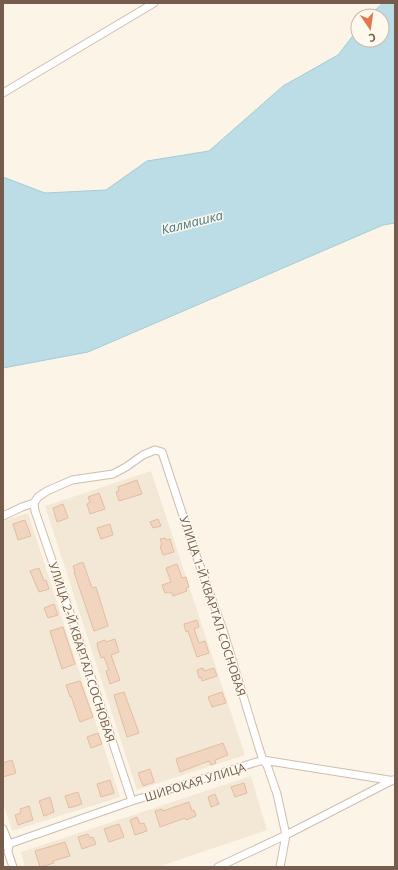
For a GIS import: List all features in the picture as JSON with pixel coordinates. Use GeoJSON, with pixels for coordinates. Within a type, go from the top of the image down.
{"type":"FeatureCollection","features":[{"type":"Feature","properties":{"kind":"street"},"geometry":{"type":"LineString","coordinates":[[3,93],[154,3]]}},
{"type":"Feature","properties":{"kind":"street","name":"УЛИЦА 1-Й КВАРТАЛ СОСНОВАЯ"},"geometry":{"type":"LineString","coordinates":[[34,503],[38,497],[72,480],[113,474],[143,455],[155,450],[162,452],[224,633],[239,686],[263,760],[267,765],[277,794],[286,835]]}},
{"type":"Feature","properties":{"kind":"street"},"geometry":{"type":"LineString","coordinates":[[3,516],[22,506],[34,503]]}},
{"type":"Feature","properties":{"kind":"street","name":"УЛИЦА 2-Й КВАРТАЛ СОСНОВАЯ"},"geometry":{"type":"LineString","coordinates":[[34,503],[35,511],[132,801]]}},
{"type":"Feature","properties":{"kind":"street","name":"ШИРОКАЯ УЛИЦА"},"geometry":{"type":"LineString","coordinates":[[6,845],[132,801],[263,760],[394,780]]}},
{"type":"Feature","properties":{"kind":"street"},"geometry":{"type":"LineString","coordinates":[[218,867],[286,835],[394,780]]}},
{"type":"Feature","properties":{"kind":"street"},"geometry":{"type":"LineString","coordinates":[[3,829],[13,867]]}},
{"type":"Feature","properties":{"kind":"street"},"geometry":{"type":"LineString","coordinates":[[280,867],[286,835]]}},
{"type":"Feature","properties":{"kind":"shaded area"},"geometry":{"type":"Polygon","coordinates":[[[151,471],[245,755],[137,790],[45,506],[151,471]]]}},
{"type":"Feature","properties":{"kind":"shaded area"},"geometry":{"type":"Polygon","coordinates":[[[28,513],[120,797],[12,831],[3,803],[3,521],[28,513]]]}},
{"type":"Feature","properties":{"kind":"shaded area"},"geometry":{"type":"Polygon","coordinates":[[[251,776],[267,830],[158,867],[25,867],[21,852],[251,776]]]}},
{"type":"Feature","properties":{"kind":"water","name":"Калмашка"},"geometry":{"type":"Polygon","coordinates":[[[383,3],[395,3],[395,223],[383,225],[88,352],[3,368],[3,177],[45,193],[106,190],[147,161],[209,151],[283,86],[338,55],[350,39],[350,48],[390,48],[390,8],[378,8],[383,3]]]}},
{"type":"Feature","properties":{"kind":"building"},"geometry":{"type":"Polygon","coordinates":[[[137,480],[142,494],[119,501],[116,492],[119,491],[118,487],[137,480]]]}},
{"type":"Feature","properties":{"kind":"building"},"geometry":{"type":"Polygon","coordinates":[[[99,493],[105,509],[90,514],[87,504],[90,502],[88,497],[99,493]]]}},
{"type":"Feature","properties":{"kind":"building"},"geometry":{"type":"Polygon","coordinates":[[[63,504],[68,518],[57,522],[53,508],[63,504]]]}},
{"type":"Feature","properties":{"kind":"building"},"geometry":{"type":"Polygon","coordinates":[[[158,519],[161,526],[153,528],[150,522],[158,519]]]}},
{"type":"Feature","properties":{"kind":"building"},"geometry":{"type":"Polygon","coordinates":[[[25,520],[31,536],[18,540],[13,524],[25,520]]]}},
{"type":"Feature","properties":{"kind":"building"},"geometry":{"type":"Polygon","coordinates":[[[110,524],[113,535],[101,539],[97,528],[110,524]]]}},
{"type":"Feature","properties":{"kind":"building"},"geometry":{"type":"Polygon","coordinates":[[[165,538],[166,540],[170,539],[174,552],[163,555],[160,546],[162,545],[160,539],[165,538]]]}},
{"type":"Feature","properties":{"kind":"building"},"geometry":{"type":"Polygon","coordinates":[[[83,562],[92,588],[96,587],[108,626],[94,631],[73,566],[83,562]]]}},
{"type":"Feature","properties":{"kind":"building"},"geometry":{"type":"Polygon","coordinates":[[[177,564],[182,578],[186,577],[189,587],[186,588],[187,591],[173,596],[172,593],[165,593],[162,585],[171,582],[166,568],[177,564]]]}},
{"type":"Feature","properties":{"kind":"building"},"geometry":{"type":"Polygon","coordinates":[[[39,568],[49,589],[39,592],[30,571],[39,568]]]}},
{"type":"Feature","properties":{"kind":"building"},"geometry":{"type":"Polygon","coordinates":[[[54,604],[58,615],[48,618],[44,608],[54,604]]]}},
{"type":"Feature","properties":{"kind":"building"},"geometry":{"type":"Polygon","coordinates":[[[197,620],[199,627],[194,629],[199,643],[205,641],[209,653],[197,657],[184,624],[197,620]]]}},
{"type":"Feature","properties":{"kind":"building"},"geometry":{"type":"Polygon","coordinates":[[[63,627],[75,664],[62,669],[50,631],[63,627]]]}},
{"type":"Feature","properties":{"kind":"building"},"geometry":{"type":"Polygon","coordinates":[[[115,639],[119,652],[111,655],[120,680],[110,684],[106,671],[109,670],[104,657],[101,658],[97,643],[115,639]]]}},
{"type":"Feature","properties":{"kind":"building"},"geometry":{"type":"Polygon","coordinates":[[[203,668],[204,671],[214,668],[217,676],[202,681],[201,677],[199,678],[197,670],[203,668]]]}},
{"type":"Feature","properties":{"kind":"building"},"geometry":{"type":"Polygon","coordinates":[[[80,681],[93,717],[80,722],[66,685],[80,681]]]}},
{"type":"Feature","properties":{"kind":"building"},"geometry":{"type":"Polygon","coordinates":[[[124,692],[139,733],[127,737],[114,695],[124,692]]]}},
{"type":"Feature","properties":{"kind":"building"},"geometry":{"type":"Polygon","coordinates":[[[222,692],[226,703],[212,707],[208,697],[222,692]]]}},
{"type":"Feature","properties":{"kind":"building"},"geometry":{"type":"Polygon","coordinates":[[[98,733],[102,744],[91,748],[87,737],[98,733]]]}},
{"type":"Feature","properties":{"kind":"building"},"geometry":{"type":"Polygon","coordinates":[[[223,743],[228,755],[215,760],[216,763],[211,765],[209,761],[180,772],[176,759],[223,743]]]}},
{"type":"Feature","properties":{"kind":"building"},"geometry":{"type":"Polygon","coordinates":[[[12,760],[16,773],[3,777],[3,763],[12,760]]]}},
{"type":"Feature","properties":{"kind":"building"},"geometry":{"type":"Polygon","coordinates":[[[150,769],[154,782],[143,786],[138,773],[150,769]]]}},
{"type":"Feature","properties":{"kind":"building"},"geometry":{"type":"Polygon","coordinates":[[[110,780],[114,793],[101,797],[97,784],[110,780]]]}},
{"type":"Feature","properties":{"kind":"building"},"geometry":{"type":"Polygon","coordinates":[[[244,783],[247,793],[235,797],[231,787],[244,783]]]}},
{"type":"Feature","properties":{"kind":"building"},"geometry":{"type":"Polygon","coordinates":[[[78,792],[82,804],[69,808],[65,796],[78,792]]]}},
{"type":"Feature","properties":{"kind":"building"},"geometry":{"type":"Polygon","coordinates":[[[215,794],[219,804],[211,807],[208,797],[215,794]]]}},
{"type":"Feature","properties":{"kind":"building"},"geometry":{"type":"Polygon","coordinates":[[[50,797],[54,812],[44,816],[39,801],[50,797]]]}},
{"type":"Feature","properties":{"kind":"building"},"geometry":{"type":"Polygon","coordinates":[[[189,802],[192,811],[194,810],[196,816],[186,820],[185,818],[160,827],[155,811],[162,809],[163,811],[189,802]]]}},
{"type":"Feature","properties":{"kind":"building"},"geometry":{"type":"Polygon","coordinates":[[[29,806],[33,820],[18,825],[15,815],[21,813],[20,809],[29,806]]]}},
{"type":"Feature","properties":{"kind":"building"},"geometry":{"type":"Polygon","coordinates":[[[137,817],[140,824],[144,823],[147,831],[135,835],[130,820],[137,817]]]}},
{"type":"Feature","properties":{"kind":"building"},"geometry":{"type":"Polygon","coordinates":[[[119,824],[124,837],[109,842],[104,829],[119,824]]]}},
{"type":"Feature","properties":{"kind":"building"},"geometry":{"type":"Polygon","coordinates":[[[88,834],[90,838],[93,837],[96,844],[82,849],[78,837],[88,834]]]}},
{"type":"Feature","properties":{"kind":"building"},"geometry":{"type":"Polygon","coordinates":[[[65,842],[70,856],[40,867],[35,851],[65,842]]]}}]}
